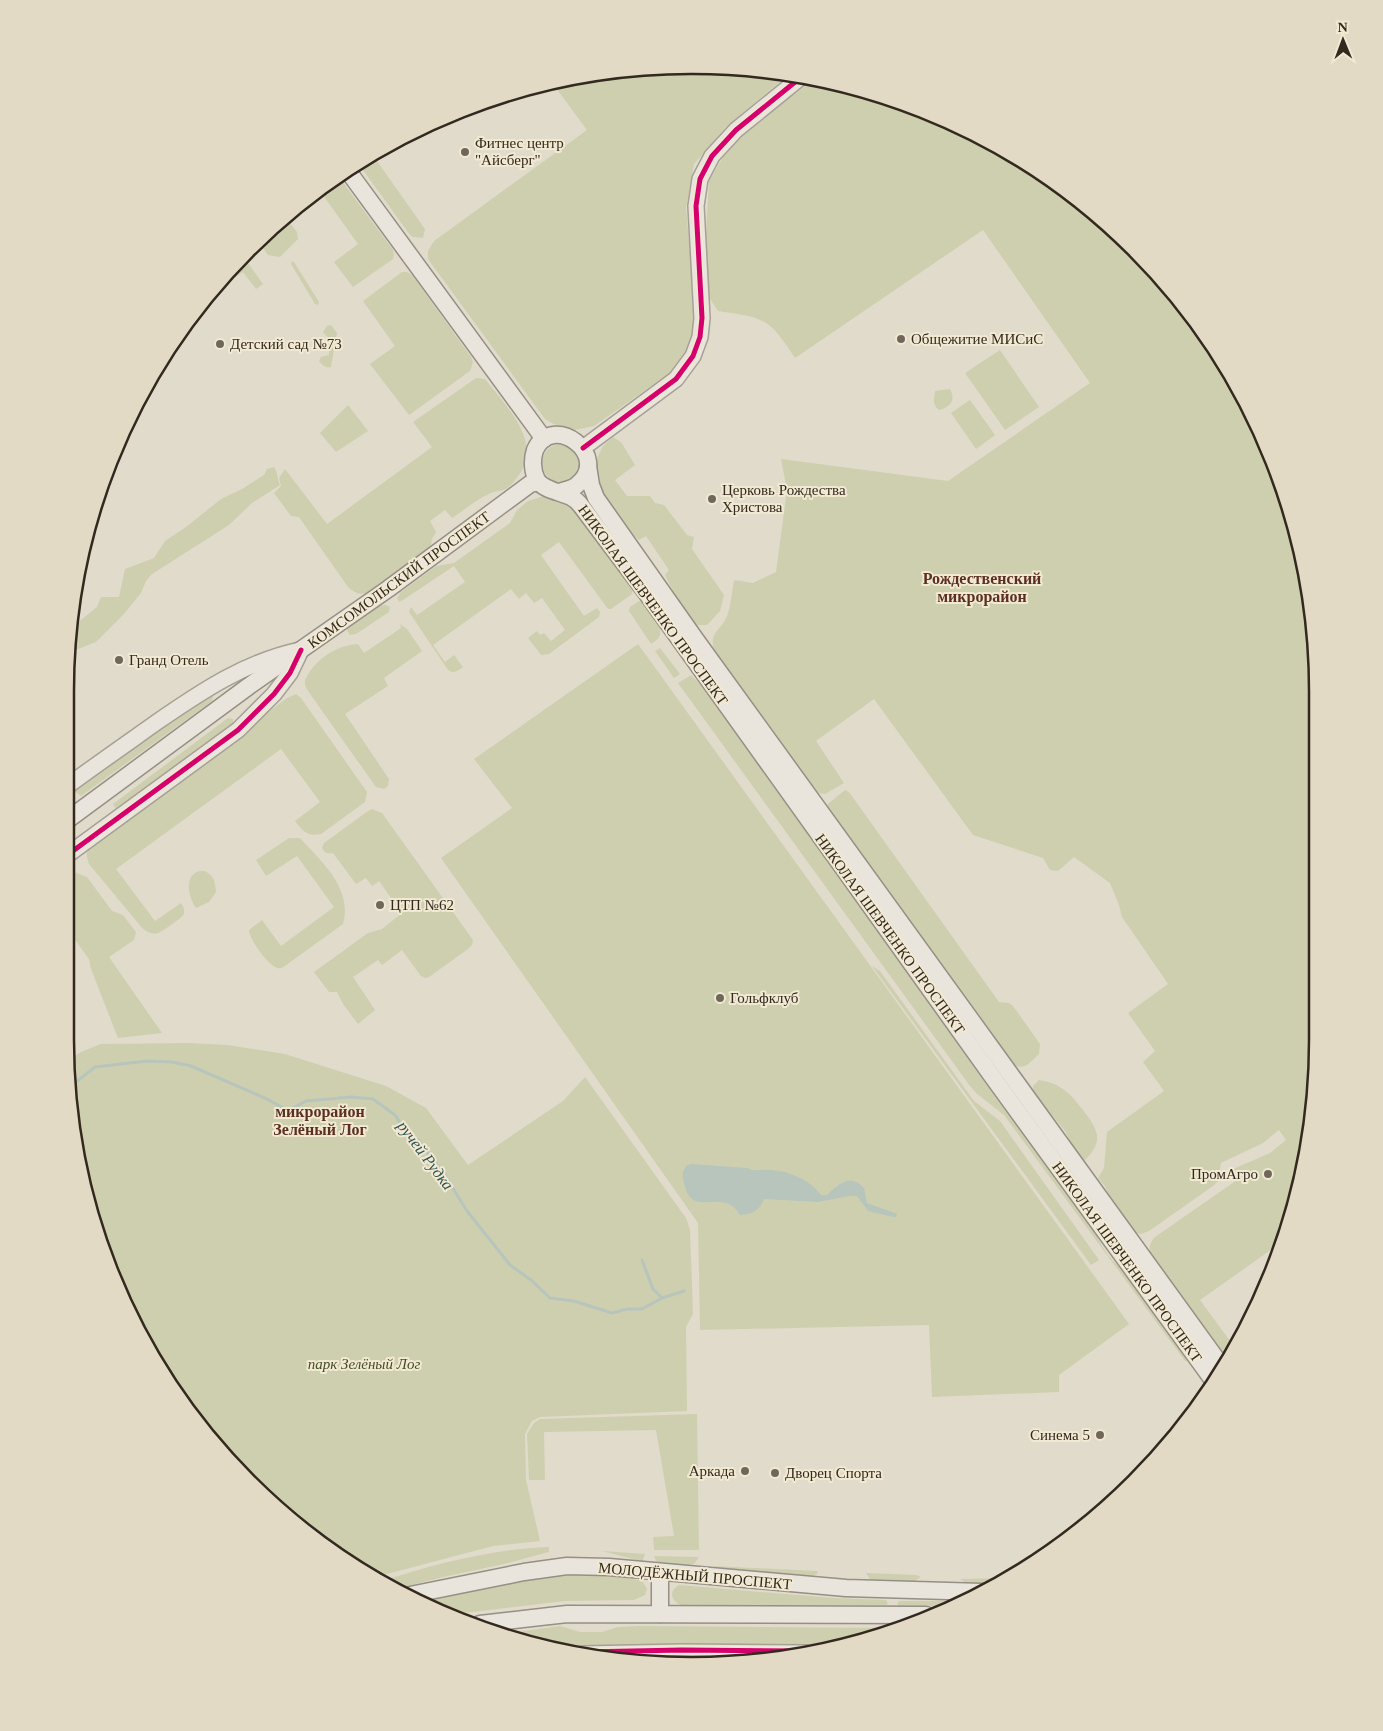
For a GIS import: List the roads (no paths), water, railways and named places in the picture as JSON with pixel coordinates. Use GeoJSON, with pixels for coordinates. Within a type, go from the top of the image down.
{"type":"FeatureCollection","features":[{"type":"Feature","properties":{"kind":"main road"},"geometry":{"type":"LineString","coordinates":[[352,176],[544,439]]}},
{"type":"Feature","properties":{"kind":"main road"},"geometry":{"type":"LineString","coordinates":[[554,435],[563,435],[573,439],[583,448],[588,466],[585,476],[576,486],[559,492],[538,482],[533,460],[536,449],[544,439],[554,435]]}},
{"type":"Feature","properties":{"kind":"main road","name":"НИКОЛАЯ ШЕВЧЕНКО ПРОСПЕКТ"},"geometry":{"type":"LineString","coordinates":[[588,466],[591,485],[596,498],[1009,1085],[1210,1375]]}},
{"type":"Feature","properties":{"kind":"main road","name":"КОМСОМОЛЬСКИЙ ПРОСПЕКТ"},"geometry":{"type":"LineString","coordinates":[[74,815],[218,709],[388,590],[530,484],[538,482]]}},
{"type":"Feature","properties":{"kind":"main road","name":"НИКОЛАЯ ШЕВЧЕНКО ПРОСПЕКТ"},"geometry":{"type":"LineString","coordinates":[[559,492],[573,498],[582,507],[1009,1085],[1218,1361]]}},
{"type":"Feature","properties":{"kind":"main road","name":"МОЛОДЁЖНЫЙ ПРОСПЕКТ"},"geometry":{"type":"LineString","coordinates":[[417,1594],[524,1572],[567,1566],[609,1567],[846,1588],[969,1592]]}},
{"type":"Feature","properties":{"kind":"main road"},"geometry":{"type":"LineString","coordinates":[[660,1573],[660,1614]]}},
{"type":"Feature","properties":{"kind":"main road","name":"МОЛОДЁЖНЫЙ ПРОСПЕКТ"},"geometry":{"type":"LineString","coordinates":[[490,1623],[567,1614],[914,1615]]}},
{"type":"Feature","properties":{"kind":"street"},"geometry":{"type":"LineString","coordinates":[[583,448],[676,379],[693,356],[700,337],[702,318],[696,206],[700,179],[712,156],[736,130],[794,83]]}},
{"type":"Feature","properties":{"kind":"street"},"geometry":{"type":"LineString","coordinates":[[74,781],[203,690],[250,666],[277,655],[301,650]]}},
{"type":"Feature","properties":{"kind":"street"},"geometry":{"type":"LineString","coordinates":[[74,850],[238,730],[274,694],[290,673],[301,650]]}},
{"type":"Feature","properties":{"kind":"street"},"geometry":{"type":"LineString","coordinates":[[608,1651],[779,1651]]}},
{"type":"Feature","properties":{"kind":"waterway","name":"ручей Рудка"},"geometry":{"type":"LineString","coordinates":[[75,1083],[95,1067],[147,1061],[172,1062],[191,1066],[267,1099],[285,1109],[293,1108],[306,1101],[351,1097],[373,1099],[395,1115],[406,1132],[418,1140],[444,1174],[467,1211],[510,1265],[531,1280],[550,1298],[574,1301],[612,1313],[627,1309],[642,1309],[662,1298],[684,1291]]}},
{"type":"Feature","properties":{"kind":"waterway","name":"ручей Рудка"},"geometry":{"type":"LineString","coordinates":[[642,1260],[653,1289],[662,1298]]}},
{"type":"Feature","properties":{"kind":"place","name":"Фитнес центр \"Айсберг\""},"geometry":{"type":"Point","coordinates":[465,152]}},
{"type":"Feature","properties":{"kind":"place","name":"Общежитие МИСиС"},"geometry":{"type":"Point","coordinates":[901,339]}},
{"type":"Feature","properties":{"kind":"place","name":"Детский сад №73"},"geometry":{"type":"Point","coordinates":[220,344]}},
{"type":"Feature","properties":{"kind":"place","name":"Церковь Рождества Христова"},"geometry":{"type":"Point","coordinates":[712,499]}},
{"type":"Feature","properties":{"kind":"place","name":"Гранд Отель"},"geometry":{"type":"Point","coordinates":[119,660]}},
{"type":"Feature","properties":{"kind":"place","name":"ЦТП №62"},"geometry":{"type":"Point","coordinates":[380,905]}},
{"type":"Feature","properties":{"kind":"place","name":"Гольфклуб"},"geometry":{"type":"Point","coordinates":[720,998]}},
{"type":"Feature","properties":{"kind":"place","name":"ПромАгро"},"geometry":{"type":"Point","coordinates":[1268,1174]}},
{"type":"Feature","properties":{"kind":"place","name":"Синема 5"},"geometry":{"type":"Point","coordinates":[1100,1435]}},
{"type":"Feature","properties":{"kind":"place","name":"Аркада"},"geometry":{"type":"Point","coordinates":[745,1471]}},
{"type":"Feature","properties":{"kind":"place","name":"Дворец Спорта"},"geometry":{"type":"Point","coordinates":[775,1473]}},
{"type":"Feature","properties":{"kind":"district","name":"Рождественский микрорайон"},"geometry":{"type":"Point","coordinates":[982,587]}},
{"type":"Feature","properties":{"kind":"district","name":"микрорайон Зелёный Лог"},"geometry":{"type":"Point","coordinates":[320,1120]}},
{"type":"Feature","properties":{"kind":"park label","name":"парк Зелёный Лог"},"geometry":{"type":"Point","coordinates":[364,1364]}}]}
